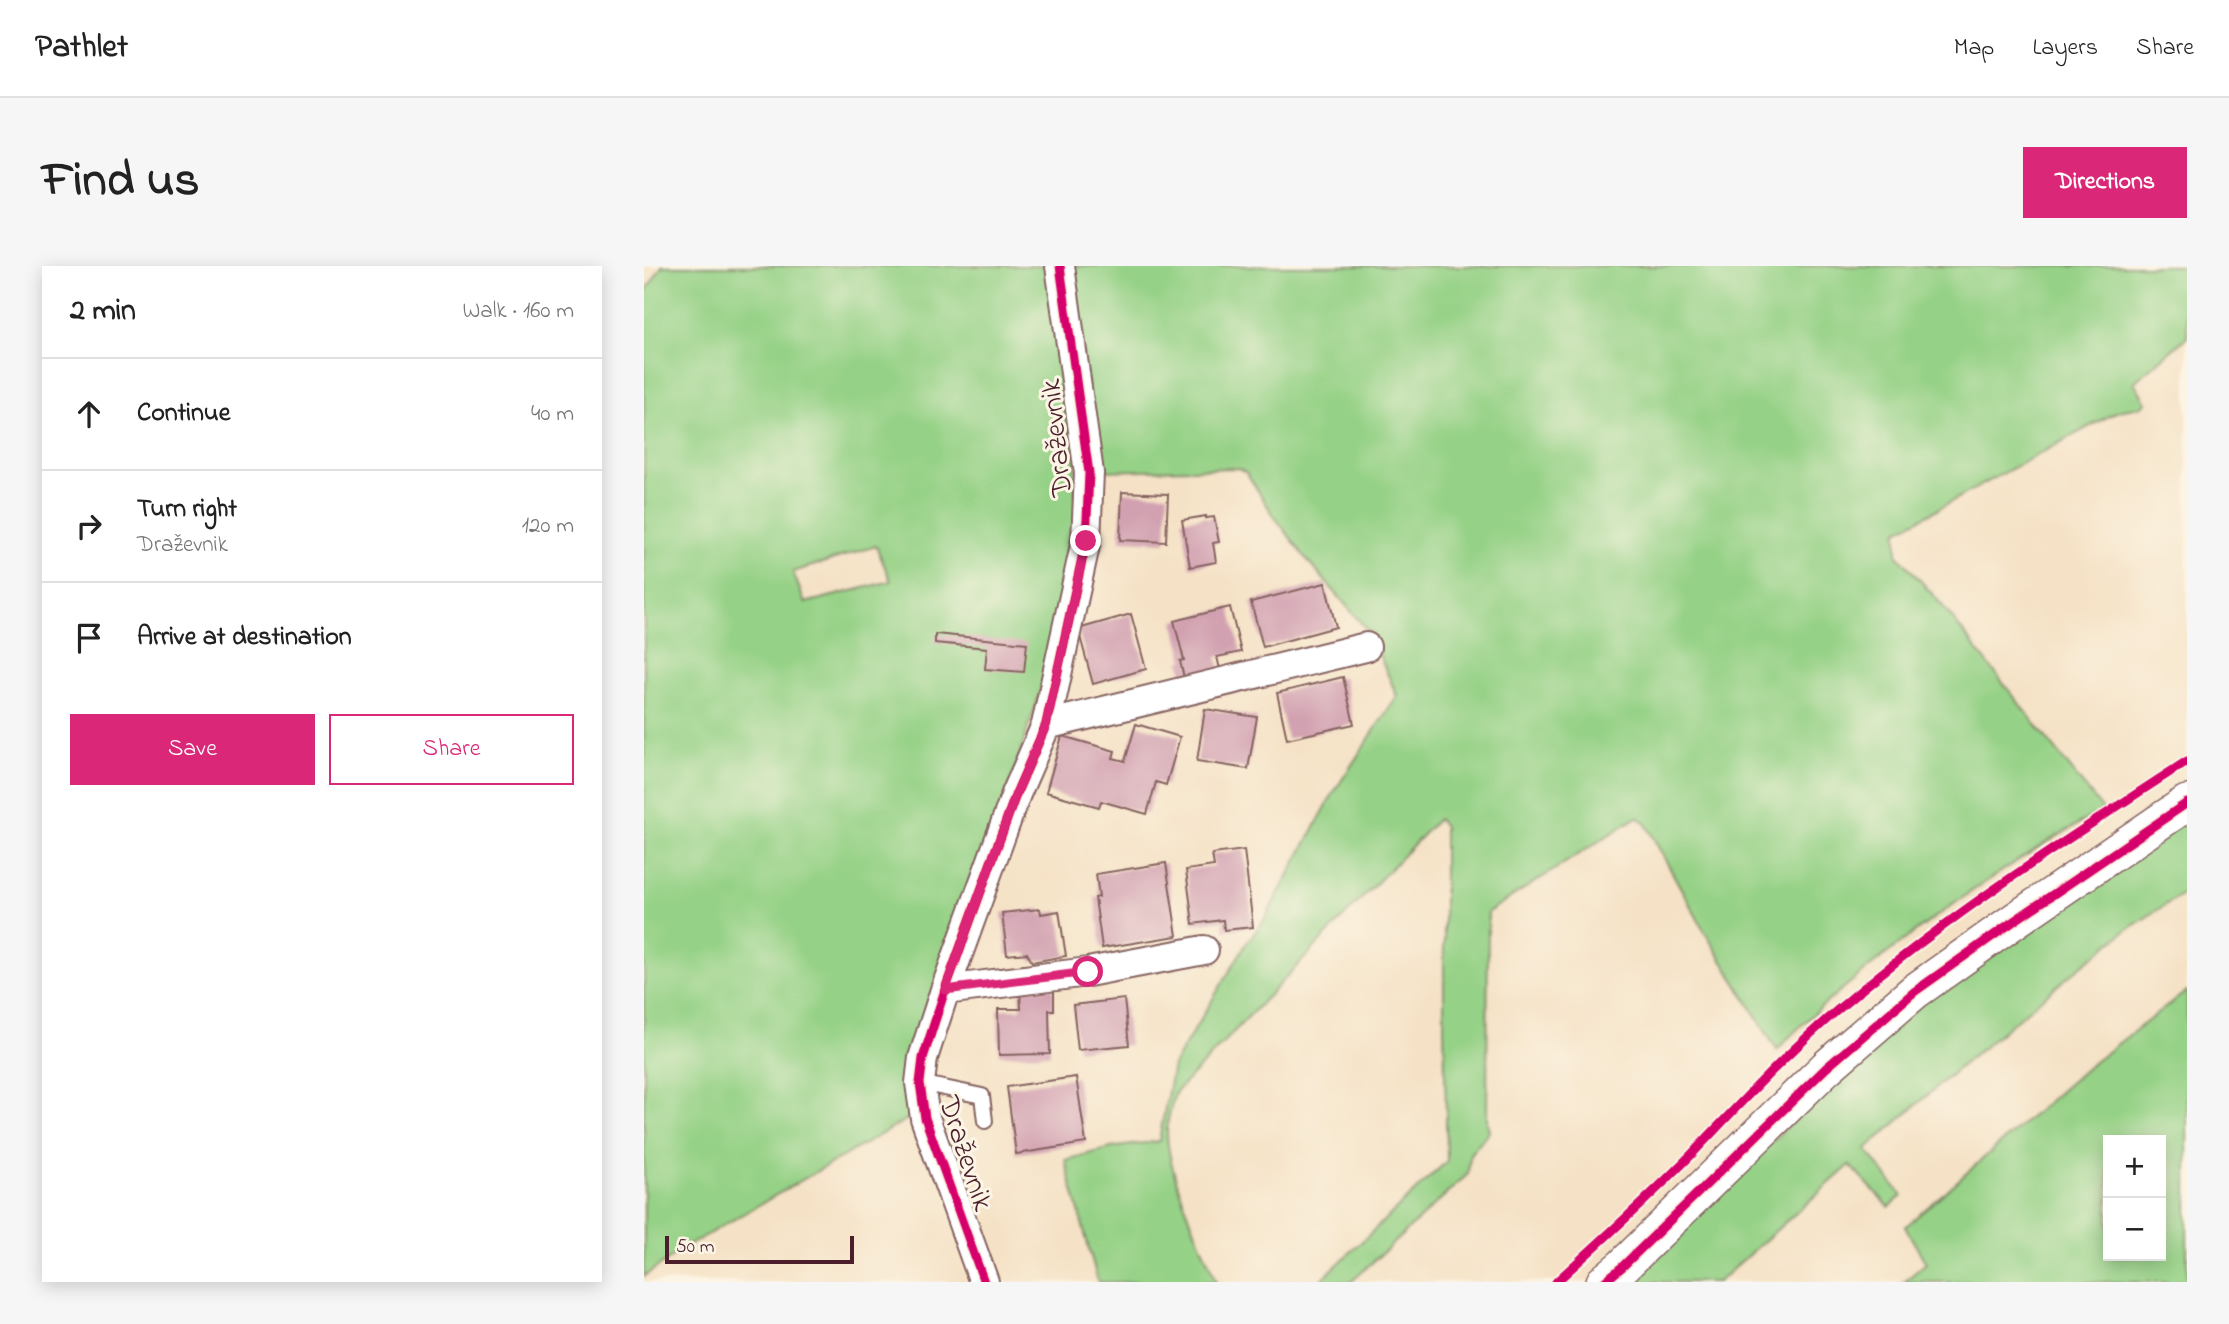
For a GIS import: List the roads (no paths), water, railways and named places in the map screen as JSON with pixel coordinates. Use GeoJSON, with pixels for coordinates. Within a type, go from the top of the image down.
{"type":"FeatureCollection","features":[{"type":"Feature","properties":{"kind":"street","name":"Draževnik"},"geometry":{"type":"LineString","coordinates":[[984,1282],[925,1118],[920,1083],[923,1058],[945,990],[1016,794],[1046,725],[1086,541],[1088,474],[1060,266]]}},
{"type":"Feature","properties":{"kind":"street"},"geometry":{"type":"LineString","coordinates":[[1046,725],[1366,648]]}},
{"type":"Feature","properties":{"kind":"street"},"geometry":{"type":"LineString","coordinates":[[1604,1282],[1632,1258],[1826,1068],[1914,992],[2187,803]]}},
{"type":"Feature","properties":{"kind":"street"},"geometry":{"type":"LineString","coordinates":[[945,990],[1088,972],[1204,950]]}},
{"type":"Feature","properties":{"kind":"lane"},"geometry":{"type":"LineString","coordinates":[[920,1083],[982,1096],[985,1121]]}}]}
